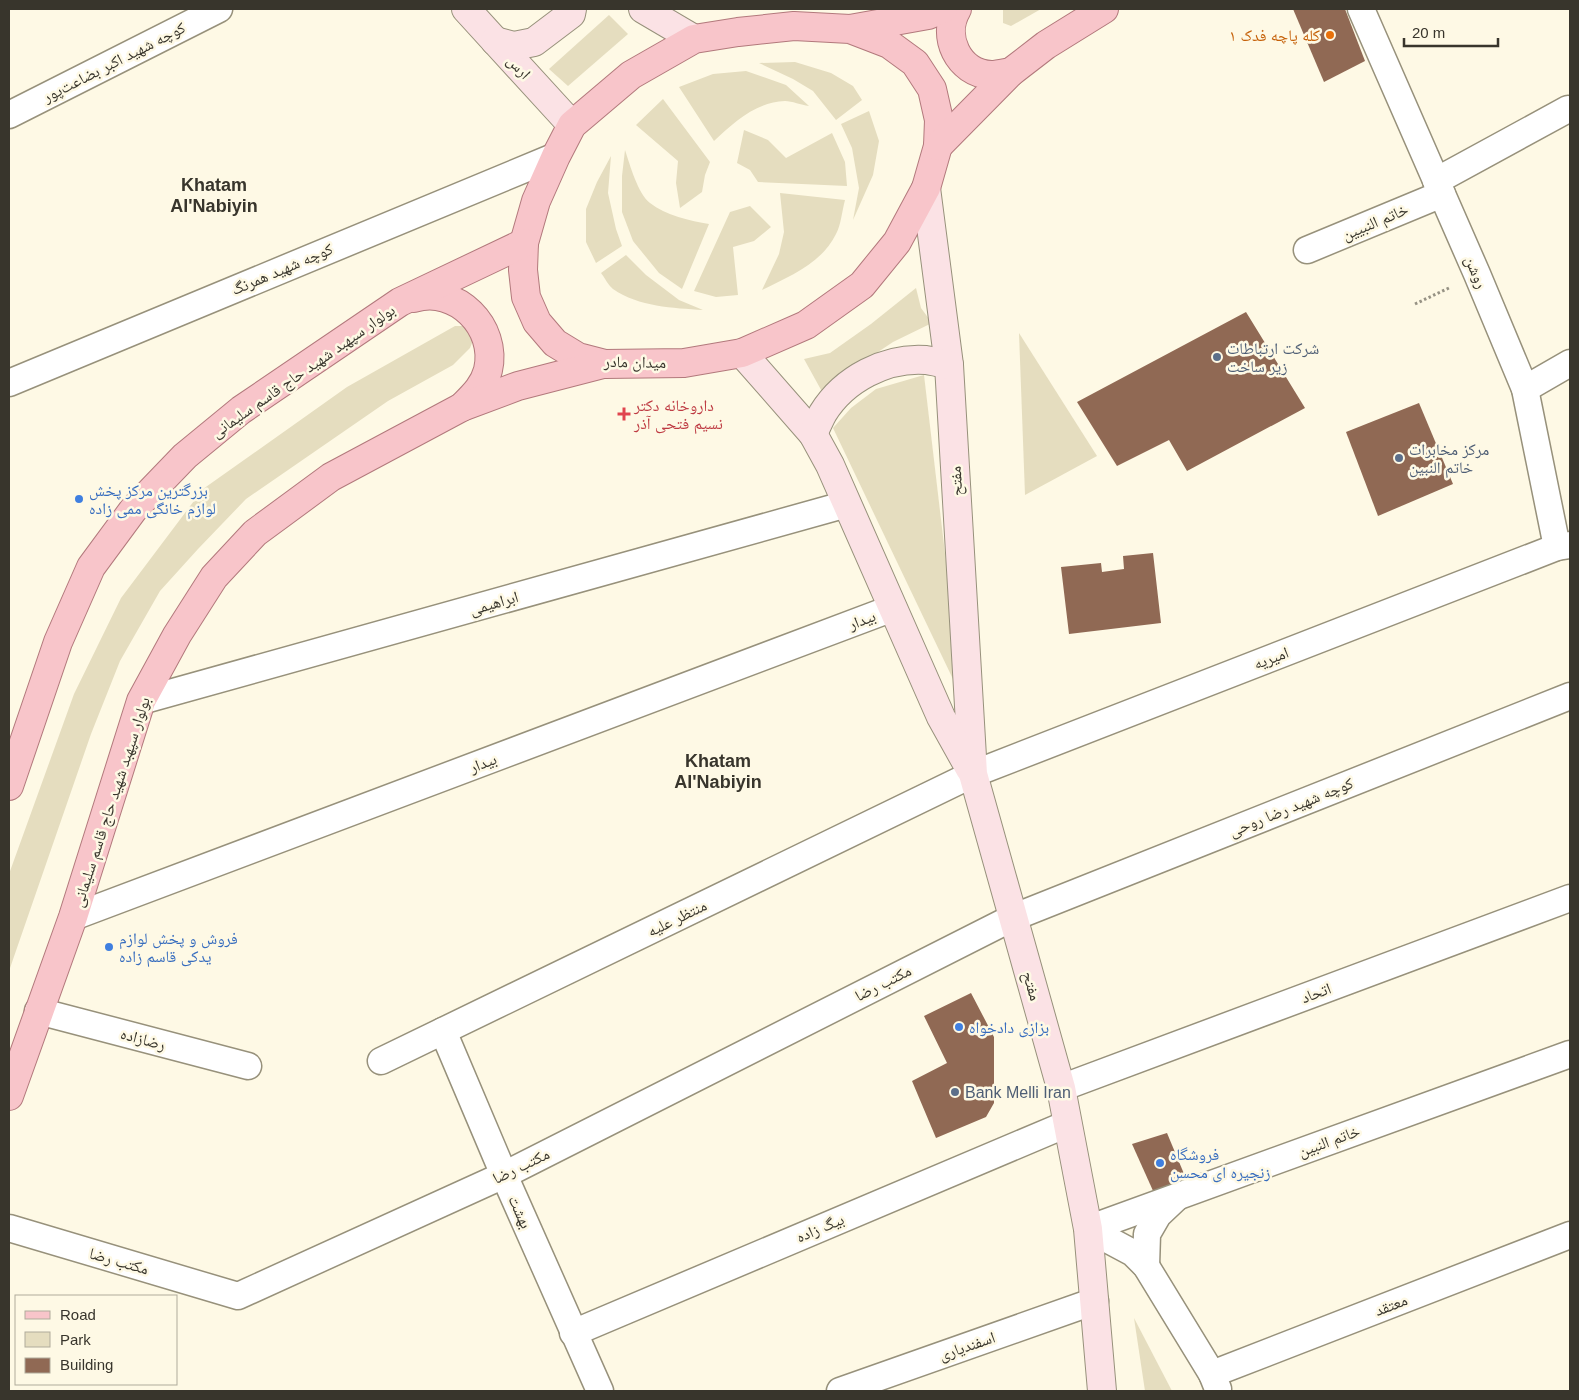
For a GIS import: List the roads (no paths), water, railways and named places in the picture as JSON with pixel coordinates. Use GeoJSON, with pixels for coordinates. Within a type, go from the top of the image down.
{"type":"FeatureCollection","features":[{"type":"Feature","properties":{"kind":"main road","name":"ارس"},"geometry":{"type":"LineString","coordinates":[[466,9],[572,125]]}},
{"type":"Feature","properties":{"kind":"main road"},"geometry":{"type":"LineString","coordinates":[[494,41],[514,46],[534,42],[570,14],[572,9]]}},
{"type":"Feature","properties":{"kind":"main road"},"geometry":{"type":"LineString","coordinates":[[643,9],[694,39]]}},
{"type":"Feature","properties":{"kind":"main road"},"geometry":{"type":"LineString","coordinates":[[850,30],[928,15],[943,9]]}},
{"type":"Feature","properties":{"kind":"main road"},"geometry":{"type":"LineString","coordinates":[[957,9],[952,17],[950,37],[957,56],[972,69],[991,75],[1011,72]]}},
{"type":"Feature","properties":{"kind":"main road"},"geometry":{"type":"LineString","coordinates":[[938,146],[1011,72],[1046,45],[1104,9]]}},
{"type":"Feature","properties":{"kind":"main road","name":"میدان مادر"},"geometry":{"type":"LineString","coordinates":[[794,26],[850,30],[890,44],[915,63],[932,89],[939,120],[938,146],[926,188],[897,242],[862,285],[806,325],[742,353],[684,362],[605,364],[578,357],[555,343],[537,322],[526,297],[523,270],[524,243],[536,202],[572,125],[631,75],[694,39],[794,26]]}},
{"type":"Feature","properties":{"kind":"main road","name":"مفتح"},"geometry":{"type":"LineString","coordinates":[[926,188],[949,365],[973,774],[1061,1088],[1088,1229],[1102,1391]]}},
{"type":"Feature","properties":{"kind":"main road","name":"بولوار سپهبد شهید حاج قاسم سلیمانی"},"geometry":{"type":"LineString","coordinates":[[9,786],[15,752],[58,642],[91,567],[133,510],[185,456],[241,410],[400,302],[524,243]]}},
{"type":"Feature","properties":{"kind":"main road"},"geometry":{"type":"LineString","coordinates":[[400,302],[422,295],[445,297],[466,307],[481,325],[489,347],[488,370],[478,391],[462,407]]}},
{"type":"Feature","properties":{"kind":"main road","name":"مفتح"},"geometry":{"type":"LineString","coordinates":[[742,353],[813,434],[830,465],[941,718],[973,774]]}},
{"type":"Feature","properties":{"kind":"main road"},"geometry":{"type":"LineString","coordinates":[[813,434],[823,413],[838,394],[857,379],[878,368],[901,362],[925,360],[949,365]]}},
{"type":"Feature","properties":{"kind":"main road","name":"بولوار سپهبد شهید حاج قاسم سلیمانی"},"geometry":{"type":"LineString","coordinates":[[9,1096],[73,917],[142,701],[177,635],[214,577],[255,534],[331,477],[462,407],[518,386],[605,364]]}},
{"type":"Feature","properties":{"kind":"street","name":"کوچه شهید اکبر بضاعت‌پور"},"geometry":{"type":"LineString","coordinates":[[9,115],[219,9]]}},
{"type":"Feature","properties":{"kind":"street","name":"روشن"},"geometry":{"type":"LineString","coordinates":[[1361,9],[1525,389],[1563,546]]}},
{"type":"Feature","properties":{"kind":"street","name":"خاتم النبیین"},"geometry":{"type":"LineString","coordinates":[[1308,250],[1439,187],[1568,109]]}},
{"type":"Feature","properties":{"kind":"street","name":"کوچه شهید همرنگ"},"geometry":{"type":"LineString","coordinates":[[9,382],[556,156]]}},
{"type":"Feature","properties":{"kind":"street"},"geometry":{"type":"LineString","coordinates":[[1525,389],[1570,363]]}},
{"type":"Feature","properties":{"kind":"street","name":"ابراهیمی"},"geometry":{"type":"LineString","coordinates":[[142,701],[847,504]]}},
{"type":"Feature","properties":{"kind":"street","name":"امیریه"},"geometry":{"type":"LineString","coordinates":[[973,774],[1563,546]]}},
{"type":"Feature","properties":{"kind":"street","name":"بیدار"},"geometry":{"type":"LineString","coordinates":[[73,917],[893,608]]}},
{"type":"Feature","properties":{"kind":"street","name":"کوچه شهید رضا روحی"},"geometry":{"type":"LineString","coordinates":[[1012,918],[1570,696]]}},
{"type":"Feature","properties":{"kind":"street","name":"منتظر علیه"},"geometry":{"type":"LineString","coordinates":[[381,1061],[973,774]]}},
{"type":"Feature","properties":{"kind":"street","name":"اتحاد"},"geometry":{"type":"LineString","coordinates":[[1061,1088],[1570,898]]}},
{"type":"Feature","properties":{"kind":"street","name":"مکتب رضا"},"geometry":{"type":"LineString","coordinates":[[9,1228],[238,1296],[504,1175],[1012,918]]}},
{"type":"Feature","properties":{"kind":"street","name":"رضازاده"},"geometry":{"type":"LineString","coordinates":[[38,1012],[248,1066]]}},
{"type":"Feature","properties":{"kind":"street","name":"بهشت"},"geometry":{"type":"LineString","coordinates":[[443,1031],[504,1175],[600,1391]]}},
{"type":"Feature","properties":{"kind":"street","name":"خاتم النبین"},"geometry":{"type":"LineString","coordinates":[[1088,1229],[1570,1054]]}},
{"type":"Feature","properties":{"kind":"street","name":"بیگ زاده"},"geometry":{"type":"LineString","coordinates":[[573,1333],[1067,1124]]}},
{"type":"Feature","properties":{"kind":"street"},"geometry":{"type":"LineString","coordinates":[[1146,1266],[1147,1234],[1158,1215],[1178,1196]]}},
{"type":"Feature","properties":{"kind":"street"},"geometry":{"type":"LineString","coordinates":[[1088,1229],[1133,1253],[1146,1266],[1215,1383]]}},
{"type":"Feature","properties":{"kind":"street","name":"معتقد"},"geometry":{"type":"LineString","coordinates":[[1215,1383],[1570,1235]]}},
{"type":"Feature","properties":{"kind":"street","name":"اسفندیاری"},"geometry":{"type":"LineString","coordinates":[[840,1391],[1095,1301]]}},
{"type":"Feature","properties":{"kind":"place","name":"کله پاچه فدک ۱"},"geometry":{"type":"Point","coordinates":[1330,35]}},
{"type":"Feature","properties":{"kind":"place","name":"شرکت ارتباطات زیر ساخت"},"geometry":{"type":"Point","coordinates":[1217,357]}},
{"type":"Feature","properties":{"kind":"place","name":"داروخانه دکتر نسیم فتحی آذر"},"geometry":{"type":"Point","coordinates":[624,414]}},
{"type":"Feature","properties":{"kind":"place","name":"مرکز مخابرات خاتم النبین"},"geometry":{"type":"Point","coordinates":[1399,458]}},
{"type":"Feature","properties":{"kind":"place","name":"بزرگترین مرکز پخش لوازم خانگی ممی زاده"},"geometry":{"type":"Point","coordinates":[79,499]}},
{"type":"Feature","properties":{"kind":"place","name":"فروش و پخش لوازم یدکی قاسم زاده"},"geometry":{"type":"Point","coordinates":[109,947]}},
{"type":"Feature","properties":{"kind":"place","name":"بزازی دادخواه"},"geometry":{"type":"Point","coordinates":[959,1027]}},
{"type":"Feature","properties":{"kind":"place","name":"Bank Melli Iran"},"geometry":{"type":"Point","coordinates":[955,1092]}},
{"type":"Feature","properties":{"kind":"place","name":"فروشگاه زنجیره ای محسن"},"geometry":{"type":"Point","coordinates":[1160,1163]}},
{"type":"Feature","properties":{"kind":"district","name":"Khatam Al'Nabiyin"},"geometry":{"type":"Point","coordinates":[214,195]}},
{"type":"Feature","properties":{"kind":"district","name":"Khatam Al'Nabiyin"},"geometry":{"type":"Point","coordinates":[718,771]}}]}
